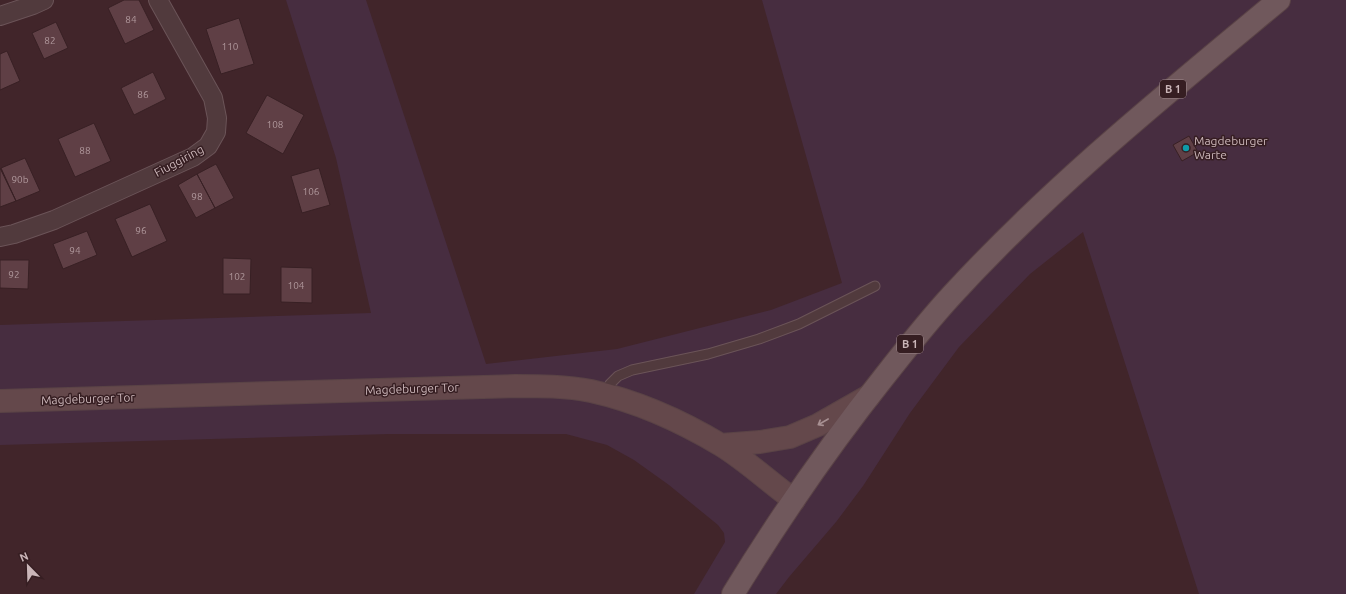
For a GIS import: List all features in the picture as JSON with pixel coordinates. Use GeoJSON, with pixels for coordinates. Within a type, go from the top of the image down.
{"type":"FeatureCollection","features":[{"type":"Feature","properties":{"kind":"main road","name":"B 1"},"geometry":{"type":"LineString","coordinates":[[733,594],[765,543],[837,439],[927,323],[980,266],[1068,180],[1279,0]]}},
{"type":"Feature","properties":{"kind":"main road","name":"Magdeburger Tor"},"geometry":{"type":"LineString","coordinates":[[0,401],[515,386],[562,387],[603,394],[660,414],[721,445],[755,468],[776,487],[794,500]]}},
{"type":"Feature","properties":{"kind":"main road"},"geometry":{"type":"LineString","coordinates":[[721,445],[790,438],[818,425],[869,396]]}},
{"type":"Feature","properties":{"kind":"street"},"geometry":{"type":"LineString","coordinates":[[0,16],[33,6],[44,0]]}},
{"type":"Feature","properties":{"kind":"street","name":"Fiuggiring"},"geometry":{"type":"LineString","coordinates":[[0,237],[14,234],[54,220],[193,156],[208,146],[216,132],[217,118],[213,98],[158,0]]}},
{"type":"Feature","properties":{"kind":"lane"},"geometry":{"type":"LineString","coordinates":[[603,394],[618,376],[632,370],[708,354],[758,339],[799,324],[875,286]]}},
{"type":"Feature","properties":{"kind":"shaded area"},"geometry":{"type":"Polygon","coordinates":[[[286,0],[366,0],[486,364],[617,349],[771,310],[842,283],[762,0],[1346,0],[1346,594],[1199,594],[1083,232],[1030,274],[959,347],[910,413],[863,486],[836,522],[776,594],[694,594],[725,542],[724,533],[718,525],[669,485],[634,460],[607,445],[566,434],[389,434],[0,445],[0,325],[371,313],[336,158],[286,0]]]}},
{"type":"Feature","properties":{"kind":"building"},"geometry":{"type":"Polygon","coordinates":[[[124,0],[139,0],[154,30],[125,44],[108,8],[124,0]]]}},
{"type":"Feature","properties":{"kind":"building"},"geometry":{"type":"Polygon","coordinates":[[[239,18],[254,64],[221,74],[206,29],[239,18]]]}},
{"type":"Feature","properties":{"kind":"building"},"geometry":{"type":"Polygon","coordinates":[[[56,22],[68,48],[44,59],[32,33],[56,22]]]}},
{"type":"Feature","properties":{"kind":"building"},"geometry":{"type":"Polygon","coordinates":[[[7,51],[20,81],[0,90],[0,54],[7,51]]]}},
{"type":"Feature","properties":{"kind":"building"},"geometry":{"type":"Polygon","coordinates":[[[153,72],[166,99],[134,115],[121,88],[153,72]]]}},
{"type":"Feature","properties":{"kind":"building"},"geometry":{"type":"Polygon","coordinates":[[[267,95],[304,115],[283,154],[246,133],[267,95]]]}},
{"type":"Feature","properties":{"kind":"building"},"geometry":{"type":"Polygon","coordinates":[[[94,123],[111,161],[75,177],[58,139],[94,123]]]}},
{"type":"Feature","properties":{"kind":"building","name":"Magdeburger Warte"},"geometry":{"type":"Polygon","coordinates":[[[1189,136],[1198,152],[1182,161],[1173,145],[1189,136]]]}},
{"type":"Feature","properties":{"kind":"building"},"geometry":{"type":"Polygon","coordinates":[[[25,158],[40,191],[16,201],[1,168],[25,158]]]}},
{"type":"Feature","properties":{"kind":"building"},"geometry":{"type":"Polygon","coordinates":[[[216,164],[234,198],[215,208],[197,174],[216,164]]]}},
{"type":"Feature","properties":{"kind":"building"},"geometry":{"type":"Polygon","coordinates":[[[0,168],[16,201],[0,207],[0,168]]]}},
{"type":"Feature","properties":{"kind":"building"},"geometry":{"type":"Polygon","coordinates":[[[319,168],[330,205],[302,213],[291,176],[319,168]]]}},
{"type":"Feature","properties":{"kind":"building"},"geometry":{"type":"Polygon","coordinates":[[[197,174],[215,208],[196,218],[178,185],[197,174]]]}},
{"type":"Feature","properties":{"kind":"building"},"geometry":{"type":"Polygon","coordinates":[[[150,204],[167,241],[132,257],[115,219],[150,204]]]}},
{"type":"Feature","properties":{"kind":"building"},"geometry":{"type":"Polygon","coordinates":[[[87,231],[97,255],[63,269],[53,244],[87,231]]]}},
{"type":"Feature","properties":{"kind":"building"},"geometry":{"type":"Polygon","coordinates":[[[223,258],[251,259],[250,294],[223,294],[223,258]]]}},
{"type":"Feature","properties":{"kind":"building"},"geometry":{"type":"Polygon","coordinates":[[[0,260],[29,260],[28,289],[0,288],[0,260]]]}},
{"type":"Feature","properties":{"kind":"building"},"geometry":{"type":"Polygon","coordinates":[[[281,267],[312,268],[312,303],[281,302],[281,267]]]}},
{"type":"Feature","properties":{"kind":"place","name":"Magdeburger Warte"},"geometry":{"type":"Point","coordinates":[1186,148]}}]}
